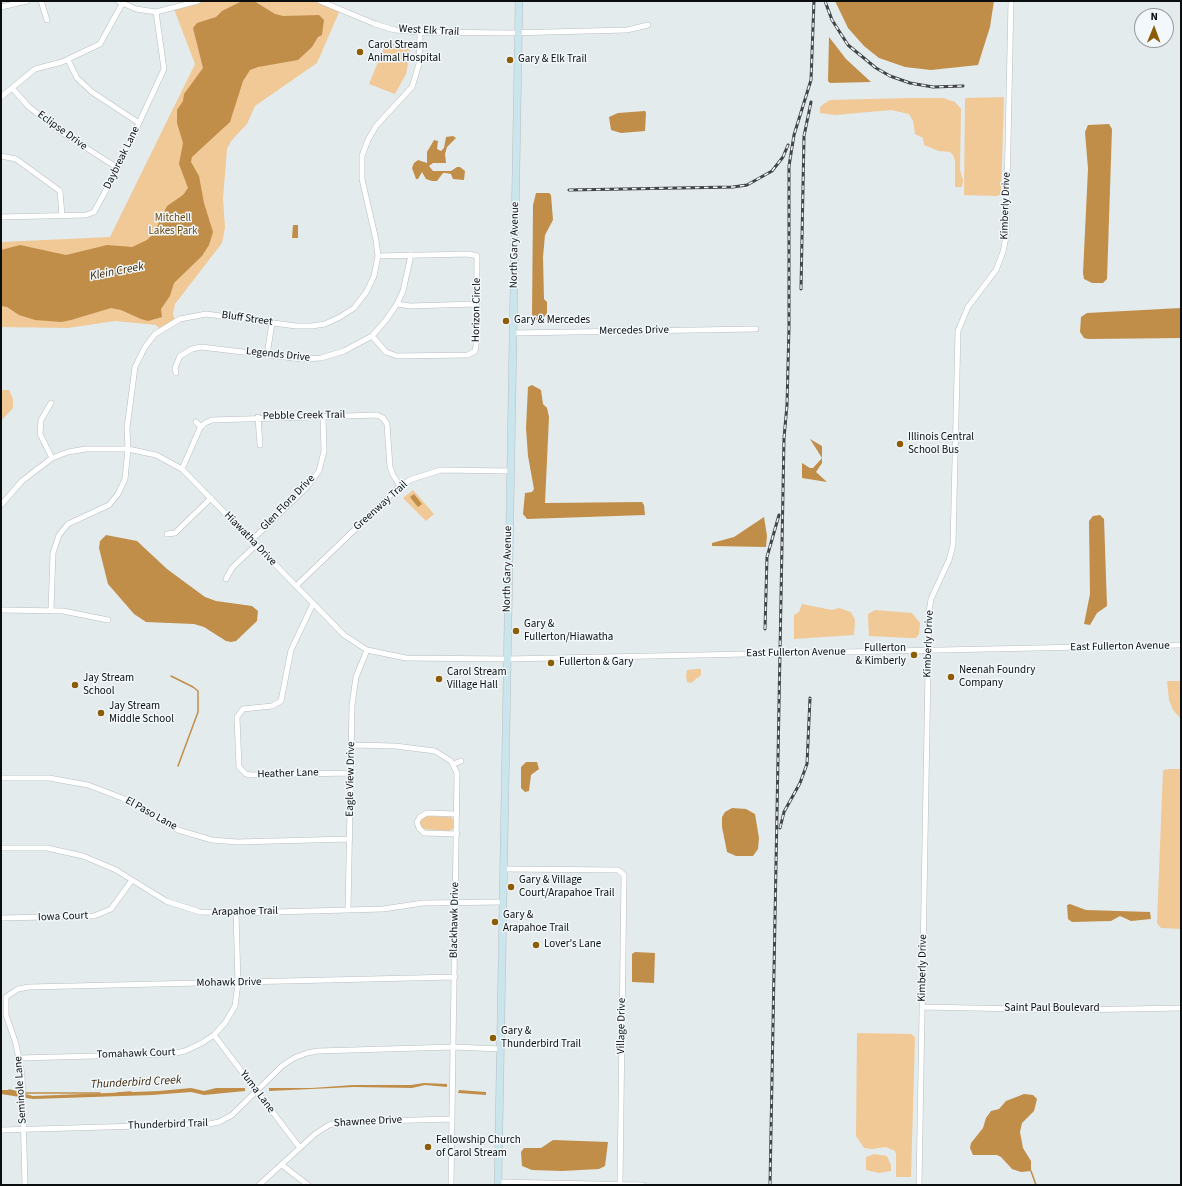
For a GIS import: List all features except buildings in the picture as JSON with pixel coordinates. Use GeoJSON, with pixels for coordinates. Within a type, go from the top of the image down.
{"type":"FeatureCollection","features":[{"type":"Feature","properties":{"kind":"street"},"geometry":{"type":"LineString","coordinates":[[3,5],[27,1]]}},
{"type":"Feature","properties":{"kind":"street"},"geometry":{"type":"LineString","coordinates":[[41,1],[46,20]]}},
{"type":"Feature","properties":{"kind":"street"},"geometry":{"type":"LineString","coordinates":[[1,97],[35,69],[68,60],[100,44],[120,2],[136,9],[156,12],[198,1]]}},
{"type":"Feature","properties":{"kind":"street","name":"West Elk Trail"},"geometry":{"type":"LineString","coordinates":[[320,1],[375,24],[395,30],[420,32],[627,30],[648,25]]}},
{"type":"Feature","properties":{"kind":"street","name":"North Gary Avenue"},"geometry":{"type":"LineString","coordinates":[[498,1184],[519,1]]}},
{"type":"Feature","properties":{"kind":"street","name":"Kimberly Drive"},"geometry":{"type":"LineString","coordinates":[[918,1185],[928,650],[931,600],[949,560],[953,545],[958,331],[968,307],[996,270],[1002,256],[1006,237],[1011,1]]}},
{"type":"Feature","properties":{"kind":"street","name":"Daybreak Lane"},"geometry":{"type":"LineString","coordinates":[[1,217],[86,215],[94,212],[118,168],[164,66],[156,12]]}},
{"type":"Feature","properties":{"kind":"street","name":"Bluff Street"},"geometry":{"type":"LineString","coordinates":[[51,610],[53,553],[56,541],[68,524],[109,505],[118,494],[126,474],[128,449],[127,428],[135,367],[145,347],[155,334],[170,323],[193,315],[215,315],[272,323],[312,326],[325,324],[354,308],[367,290],[374,276],[378,256],[376,240],[362,179],[362,156],[368,140],[376,126],[401,101],[412,87],[419,64],[420,32]]}},
{"type":"Feature","properties":{"kind":"street"},"geometry":{"type":"LineString","coordinates":[[68,60],[77,78],[92,92],[139,123]]}},
{"type":"Feature","properties":{"kind":"street","name":"Eclipse Drive"},"geometry":{"type":"LineString","coordinates":[[12,88],[29,107],[64,134],[118,168]]}},
{"type":"Feature","properties":{"kind":"street"},"geometry":{"type":"LineString","coordinates":[[1,156],[16,159],[60,191],[62,216]]}},
{"type":"Feature","properties":{"kind":"street","name":"Horizon Circle"},"geometry":{"type":"LineString","coordinates":[[372,336],[386,352],[397,356],[468,355],[475,351],[477,256],[469,254],[378,256]]}},
{"type":"Feature","properties":{"kind":"street","name":"Legends Drive"},"geometry":{"type":"LineString","coordinates":[[176,373],[175,368],[180,356],[198,347],[209,347],[302,359],[321,358],[344,351],[372,336],[386,320],[397,304],[408,275],[411,255]]}},
{"type":"Feature","properties":{"kind":"street"},"geometry":{"type":"LineString","coordinates":[[397,304],[410,306],[476,304]]}},
{"type":"Feature","properties":{"kind":"street"},"geometry":{"type":"LineString","coordinates":[[267,355],[272,323]]}},
{"type":"Feature","properties":{"kind":"street","name":"Mercedes Drive"},"geometry":{"type":"LineString","coordinates":[[513,333],[756,329]]}},
{"type":"Feature","properties":{"kind":"street"},"geometry":{"type":"LineString","coordinates":[[51,403],[41,420],[40,434],[52,458]]}},
{"type":"Feature","properties":{"kind":"street","name":"Pebble Creek Trail"},"geometry":{"type":"LineString","coordinates":[[201,427],[205,423],[218,418],[371,415],[385,417],[388,430],[390,467],[400,486]]}},
{"type":"Feature","properties":{"kind":"street","name":"Glen Flora Drive"},"geometry":{"type":"LineString","coordinates":[[252,540],[306,488],[319,471],[324,451],[323,416]]}},
{"type":"Feature","properties":{"kind":"street"},"geometry":{"type":"LineString","coordinates":[[258,418],[260,445]]}},
{"type":"Feature","properties":{"kind":"street"},"geometry":{"type":"LineString","coordinates":[[182,469],[201,427],[196,422]]}},
{"type":"Feature","properties":{"kind":"street","name":"Hiawatha Drive"},"geometry":{"type":"LineString","coordinates":[[1,505],[22,481],[52,458],[68,452],[86,449],[128,449],[156,455],[182,469],[313,604],[344,634],[367,650],[406,658],[507,659]]}},
{"type":"Feature","properties":{"kind":"street","name":"Greenway Trail"},"geometry":{"type":"LineString","coordinates":[[296,586],[400,486],[420,475],[441,470],[510,471]]}},
{"type":"Feature","properties":{"kind":"street"},"geometry":{"type":"LineString","coordinates":[[167,534],[175,533],[210,498]]}},
{"type":"Feature","properties":{"kind":"street"},"geometry":{"type":"LineString","coordinates":[[226,579],[232,568],[256,545]]}},
{"type":"Feature","properties":{"kind":"street"},"geometry":{"type":"LineString","coordinates":[[236,707],[241,712],[249,708],[272,706],[279,703],[283,694],[291,650],[313,604]]}},
{"type":"Feature","properties":{"kind":"street"},"geometry":{"type":"LineString","coordinates":[[1,610],[51,610],[80,613],[108,620]]}},
{"type":"Feature","properties":{"kind":"street","name":"East Fullerton Avenue"},"geometry":{"type":"LineString","coordinates":[[507,659],[1181,645]]}},
{"type":"Feature","properties":{"kind":"street","name":"Eagle View Drive"},"geometry":{"type":"LineString","coordinates":[[348,910],[351,745],[354,687],[367,650]]}},
{"type":"Feature","properties":{"kind":"street"},"geometry":{"type":"LineString","coordinates":[[279,703],[283,708]]}},
{"type":"Feature","properties":{"kind":"street","name":"Heather Lane"},"geometry":{"type":"LineString","coordinates":[[241,712],[237,722],[238,761],[239,767],[242,771],[251,775],[351,773]]}},
{"type":"Feature","properties":{"kind":"street"},"geometry":{"type":"LineString","coordinates":[[351,745],[394,746],[435,751],[448,758],[454,764],[461,761]]}},
{"type":"Feature","properties":{"kind":"street","name":"Blackhawk Drive"},"geometry":{"type":"LineString","coordinates":[[451,1185],[458,780],[454,764]]}},
{"type":"Feature","properties":{"kind":"street"},"geometry":{"type":"LineString","coordinates":[[237,776],[242,771]]}},
{"type":"Feature","properties":{"kind":"street","name":"El Paso Lane"},"geometry":{"type":"LineString","coordinates":[[1,778],[49,778],[88,785],[122,798],[178,830],[212,840],[237,842],[350,840]]}},
{"type":"Feature","properties":{"kind":"street"},"geometry":{"type":"LineString","coordinates":[[457,814],[427,813],[420,817],[417,822],[419,828],[424,832],[457,834]]}},
{"type":"Feature","properties":{"kind":"street","name":"Arapahoe Trail"},"geometry":{"type":"LineString","coordinates":[[1,848],[30,848],[64,851],[100,862],[132,880],[156,896],[180,907],[200,912],[236,913],[383,909],[423,903],[503,902]]}},
{"type":"Feature","properties":{"kind":"street","name":"Village Drive"},"geometry":{"type":"LineString","coordinates":[[503,869],[618,870],[624,875],[620,1184]]}},
{"type":"Feature","properties":{"kind":"street","name":"Iowa Court"},"geometry":{"type":"LineString","coordinates":[[1,918],[94,916],[111,909],[132,880]]}},
{"type":"Feature","properties":{"kind":"street","name":"Tomahawk Court"},"geometry":{"type":"LineString","coordinates":[[20,1058],[171,1054],[194,1048],[214,1035],[229,1018],[235,1006],[238,983],[236,913]]}},
{"type":"Feature","properties":{"kind":"street","name":"Mohawk Drive"},"geometry":{"type":"LineString","coordinates":[[6,997],[18,989],[29,987],[455,977]]}},
{"type":"Feature","properties":{"kind":"street"},"geometry":{"type":"LineString","coordinates":[[1,994],[6,997]]}},
{"type":"Feature","properties":{"kind":"street","name":"Seminole Lane"},"geometry":{"type":"LineString","coordinates":[[6,997],[6,1015],[20,1058],[25,1185]]}},
{"type":"Feature","properties":{"kind":"street","name":"Saint Paul Boulevard"},"geometry":{"type":"LineString","coordinates":[[922,1007],[1073,1010],[1181,1008]]}},
{"type":"Feature","properties":{"kind":"street","name":"Yuma Lane"},"geometry":{"type":"LineString","coordinates":[[214,1035],[300,1148]]}},
{"type":"Feature","properties":{"kind":"street","name":"Thunderbird Trail"},"geometry":{"type":"LineString","coordinates":[[1,1130],[209,1124],[232,1115],[282,1066],[294,1058],[311,1052],[454,1047],[500,1049]]}},
{"type":"Feature","properties":{"kind":"street","name":"Shawnee Drive"},"geometry":{"type":"LineString","coordinates":[[259,1185],[320,1130],[336,1122],[452,1119]]}},
{"type":"Feature","properties":{"kind":"street"},"geometry":{"type":"LineString","coordinates":[[282,1165],[308,1185]]}},
{"type":"Feature","properties":{"kind":"street"},"geometry":{"type":"LineString","coordinates":[[498,1184],[643,1185]]}},
{"type":"Feature","properties":{"kind":"green space","name":"Mitchell Lakes Park"},"geometry":{"type":"Polygon","coordinates":[[[198,1],[320,1],[340,10],[317,63],[255,106],[247,124],[231,141],[227,149],[223,198],[225,228],[222,243],[175,304],[173,314],[176,323],[162,331],[156,325],[115,321],[68,328],[1,327],[1,242],[110,237],[195,64],[174,9],[198,1]]]}},
{"type":"Feature","properties":{"kind":"green space"},"geometry":{"type":"Polygon","coordinates":[[[394,44],[410,50],[406,74],[395,94],[369,84],[385,45],[394,44]]]}},
{"type":"Feature","properties":{"kind":"green space"},"geometry":{"type":"Polygon","coordinates":[[[1004,97],[1001,194],[997,196],[964,195],[965,98],[1004,97]]]}},
{"type":"Feature","properties":{"kind":"green space"},"geometry":{"type":"Polygon","coordinates":[[[943,98],[955,102],[961,109],[960,170],[963,180],[962,187],[955,187],[955,161],[953,155],[950,152],[939,151],[924,145],[923,138],[915,134],[913,121],[909,114],[891,110],[835,115],[820,113],[820,108],[822,105],[830,100],[943,98]]]}},
{"type":"Feature","properties":{"kind":"green space"},"geometry":{"type":"Polygon","coordinates":[[[1,390],[9,390],[13,399],[13,408],[1,421],[1,390]]]}},
{"type":"Feature","properties":{"kind":"green space"},"geometry":{"type":"Polygon","coordinates":[[[413,490],[434,514],[426,521],[403,498],[413,490]]]}},
{"type":"Feature","properties":{"kind":"green space"},"geometry":{"type":"Polygon","coordinates":[[[802,604],[832,610],[839,608],[851,612],[855,620],[854,635],[794,639],[794,615],[799,612],[802,604]]]}},
{"type":"Feature","properties":{"kind":"green space"},"geometry":{"type":"Polygon","coordinates":[[[875,610],[912,613],[920,623],[919,634],[916,638],[869,636],[868,614],[875,610]]]}},
{"type":"Feature","properties":{"kind":"green space"},"geometry":{"type":"Polygon","coordinates":[[[701,669],[701,675],[691,683],[687,682],[687,670],[701,669]]]}},
{"type":"Feature","properties":{"kind":"green space"},"geometry":{"type":"Polygon","coordinates":[[[1167,681],[1181,681],[1181,719],[1173,710],[1169,700],[1167,681]]]}},
{"type":"Feature","properties":{"kind":"green space"},"geometry":{"type":"Polygon","coordinates":[[[1181,769],[1181,929],[1161,928],[1157,923],[1163,770],[1181,769]]]}},
{"type":"Feature","properties":{"kind":"green space"},"geometry":{"type":"Polygon","coordinates":[[[425,816],[451,817],[454,821],[454,828],[449,831],[423,829],[419,823],[425,816]]]}},
{"type":"Feature","properties":{"kind":"green space"},"geometry":{"type":"Polygon","coordinates":[[[857,1033],[911,1034],[915,1037],[911,1177],[896,1177],[895,1151],[886,1147],[872,1149],[864,1148],[856,1136],[857,1033]]]}},
{"type":"Feature","properties":{"kind":"green space"},"geometry":{"type":"Polygon","coordinates":[[[874,1154],[887,1156],[891,1165],[891,1171],[879,1173],[866,1170],[866,1157],[874,1154]]]}},
{"type":"Feature","properties":{"kind":"water","name":"Mitchell Lakes Park"},"geometry":{"type":"Polygon","coordinates":[[[242,1],[254,1],[275,14],[283,16],[319,15],[324,20],[322,35],[318,37],[312,47],[298,60],[258,67],[250,70],[243,81],[230,122],[192,157],[191,162],[199,176],[204,203],[213,232],[209,245],[202,256],[174,283],[170,296],[161,309],[162,317],[148,321],[121,310],[111,308],[61,322],[35,320],[19,315],[7,307],[1,306],[1,250],[20,245],[66,255],[107,245],[132,247],[147,240],[154,233],[167,206],[183,195],[188,188],[179,164],[183,143],[177,123],[177,110],[183,101],[184,94],[203,68],[193,28],[197,23],[216,17],[222,11],[242,1]]]}},
{"type":"Feature","properties":{"kind":"water"},"geometry":{"type":"Polygon","coordinates":[[[835,1],[994,1],[990,27],[978,65],[931,70],[905,67],[879,58],[864,46],[848,28],[835,1]]]}},
{"type":"Feature","properties":{"kind":"water"},"geometry":{"type":"Polygon","coordinates":[[[829,37],[846,59],[871,82],[830,83],[828,81],[829,37]]]}},
{"type":"Feature","properties":{"kind":"water"},"geometry":{"type":"Polygon","coordinates":[[[645,111],[645,131],[621,133],[611,130],[609,117],[618,113],[645,111]]]}},
{"type":"Feature","properties":{"kind":"water"},"geometry":{"type":"Polygon","coordinates":[[[1109,124],[1112,129],[1107,279],[1103,283],[1092,283],[1084,279],[1083,273],[1088,169],[1085,132],[1088,125],[1109,124]]]}},
{"type":"Feature","properties":{"kind":"water"},"geometry":{"type":"Polygon","coordinates":[[[453,136],[456,138],[447,147],[445,154],[446,163],[433,163],[429,166],[433,171],[451,171],[457,167],[460,167],[465,171],[464,180],[453,179],[451,174],[443,173],[437,181],[432,181],[426,179],[422,172],[418,179],[416,179],[412,168],[414,163],[418,160],[427,163],[427,152],[434,140],[438,141],[437,149],[441,151],[444,148],[446,137],[453,136]]]}},
{"type":"Feature","properties":{"kind":"water"},"geometry":{"type":"Polygon","coordinates":[[[536,193],[549,193],[551,195],[553,220],[545,235],[543,257],[544,299],[547,302],[547,313],[542,320],[535,320],[532,314],[533,205],[536,193]]]}},
{"type":"Feature","properties":{"kind":"water"},"geometry":{"type":"Polygon","coordinates":[[[293,225],[298,225],[298,238],[292,238],[293,225]]]}},
{"type":"Feature","properties":{"kind":"water"},"geometry":{"type":"Polygon","coordinates":[[[1181,308],[1181,338],[1088,339],[1084,338],[1080,332],[1081,317],[1087,313],[1181,308]]]}},
{"type":"Feature","properties":{"kind":"water"},"geometry":{"type":"Polygon","coordinates":[[[532,385],[541,390],[543,404],[547,408],[549,417],[545,503],[642,502],[644,505],[645,515],[527,519],[523,514],[525,493],[532,492],[534,489],[528,456],[526,428],[528,387],[532,385]]]}},
{"type":"Feature","properties":{"kind":"water"},"geometry":{"type":"Polygon","coordinates":[[[810,439],[822,446],[822,458],[810,439]]]}},
{"type":"Feature","properties":{"kind":"water"},"geometry":{"type":"Polygon","coordinates":[[[822,458],[822,463],[816,472],[827,482],[802,478],[802,463],[810,468],[813,468],[822,458]]]}},
{"type":"Feature","properties":{"kind":"water"},"geometry":{"type":"Polygon","coordinates":[[[414,494],[422,504],[418,507],[410,497],[414,494]]]}},
{"type":"Feature","properties":{"kind":"water"},"geometry":{"type":"Polygon","coordinates":[[[1100,515],[1104,519],[1107,606],[1097,613],[1090,625],[1084,624],[1090,594],[1089,521],[1093,516],[1100,515]]]}},
{"type":"Feature","properties":{"kind":"water"},"geometry":{"type":"Polygon","coordinates":[[[764,517],[767,536],[766,547],[712,546],[712,543],[734,537],[764,517]]]}},
{"type":"Feature","properties":{"kind":"water"},"geometry":{"type":"Polygon","coordinates":[[[106,535],[137,541],[167,569],[205,597],[216,601],[252,606],[258,611],[257,621],[236,641],[231,642],[226,641],[204,627],[194,624],[146,622],[134,614],[108,584],[99,548],[100,541],[106,535]]]}},
{"type":"Feature","properties":{"kind":"water"},"geometry":{"type":"Polygon","coordinates":[[[526,762],[537,762],[539,769],[531,775],[529,791],[525,792],[521,788],[521,767],[526,762]]]}},
{"type":"Feature","properties":{"kind":"water"},"geometry":{"type":"Polygon","coordinates":[[[732,808],[746,809],[755,814],[759,838],[758,849],[753,856],[736,856],[727,852],[722,827],[722,817],[725,812],[732,808]]]}},
{"type":"Feature","properties":{"kind":"water"},"geometry":{"type":"Polygon","coordinates":[[[1070,904],[1086,910],[1150,912],[1151,919],[1131,921],[1120,916],[1111,921],[1072,922],[1068,919],[1067,905],[1070,904]]]}},
{"type":"Feature","properties":{"kind":"water"},"geometry":{"type":"Polygon","coordinates":[[[635,952],[655,953],[654,983],[632,982],[632,954],[635,952]]]}},
{"type":"Feature","properties":{"kind":"water"},"geometry":{"type":"Polygon","coordinates":[[[424,1083],[447,1084],[447,1087],[425,1085],[412,1088],[354,1087],[269,1091],[269,1088],[312,1088],[353,1085],[411,1085],[424,1083]]]}},
{"type":"Feature","properties":{"kind":"water"},"geometry":{"type":"Polygon","coordinates":[[[191,1088],[204,1091],[216,1088],[245,1088],[245,1091],[204,1095],[191,1092],[152,1095],[33,1099],[1,1094],[1,1090],[10,1090],[33,1096],[159,1091],[191,1088]]]}},
{"type":"Feature","properties":{"kind":"water"},"geometry":{"type":"Polygon","coordinates":[[[459,1090],[486,1092],[486,1095],[458,1093],[459,1090]]]}},
{"type":"Feature","properties":{"kind":"water"},"geometry":{"type":"Polygon","coordinates":[[[1024,1094],[1033,1095],[1037,1099],[1034,1111],[1022,1123],[1020,1132],[1023,1148],[1031,1161],[1031,1171],[1021,1172],[1012,1169],[1001,1157],[997,1155],[973,1155],[970,1148],[971,1143],[983,1128],[986,1118],[991,1111],[999,1109],[1006,1101],[1024,1094]]]}},
{"type":"Feature","properties":{"kind":"water"},"geometry":{"type":"Polygon","coordinates":[[[553,1140],[608,1142],[605,1166],[599,1169],[562,1171],[532,1170],[522,1166],[521,1152],[524,1148],[541,1148],[553,1140]]]}},
{"type":"Feature","properties":{"kind":"waterway"},"geometry":{"type":"LineString","coordinates":[[171,676],[198,691],[198,712],[178,766]]}},
{"type":"Feature","properties":{"kind":"waterway","name":"Thunderbird Creek"},"geometry":{"type":"LineString","coordinates":[[9,1090],[18,1092]]}},
{"type":"Feature","properties":{"kind":"waterway","name":"Thunderbird Creek"},"geometry":{"type":"LineString","coordinates":[[117,1093],[131,1092]]}},
{"type":"Feature","properties":{"kind":"waterway","name":"Thunderbird Creek"},"geometry":{"type":"LineString","coordinates":[[26,1093],[100,1093]]}},
{"type":"Feature","properties":{"kind":"waterway"},"geometry":{"type":"LineString","coordinates":[[1031,1171],[1036,1185]]}},
{"type":"Feature","properties":{"kind":"railway"},"geometry":{"type":"LineString","coordinates":[[770,1185],[784,438],[787,405],[789,327],[789,166],[794,135],[811,80],[814,1]]}},
{"type":"Feature","properties":{"kind":"railway"},"geometry":{"type":"LineString","coordinates":[[825,1],[832,20],[848,45],[876,68],[890,76],[910,83],[933,87],[963,86]]}},
{"type":"Feature","properties":{"kind":"railway"},"geometry":{"type":"LineString","coordinates":[[801,289],[804,136],[811,102]]}},
{"type":"Feature","properties":{"kind":"railway"},"geometry":{"type":"LineString","coordinates":[[569,190],[733,187],[747,185],[772,171],[783,157],[788,145]]}},
{"type":"Feature","properties":{"kind":"railway"},"geometry":{"type":"LineString","coordinates":[[765,629],[767,557],[779,515]]}},
{"type":"Feature","properties":{"kind":"railway"},"geometry":{"type":"LineString","coordinates":[[780,828],[784,812],[800,783],[807,764],[810,698]]}},
{"type":"Feature","properties":{"kind":"place","name":"Carol Stream Animal Hospital"},"geometry":{"type":"Point","coordinates":[360,52]}},
{"type":"Feature","properties":{"kind":"place","name":"Gary & Elk Trail"},"geometry":{"type":"Point","coordinates":[510,60]}},
{"type":"Feature","properties":{"kind":"place","name":"Gary & Mercedes"},"geometry":{"type":"Point","coordinates":[506,321]}},
{"type":"Feature","properties":{"kind":"place","name":"Illinois Central School Bus"},"geometry":{"type":"Point","coordinates":[900,444]}},
{"type":"Feature","properties":{"kind":"place","name":"Gary & Fullerton/Hiawatha"},"geometry":{"type":"Point","coordinates":[516,631]}},
{"type":"Feature","properties":{"kind":"place","name":"Fullerton & Kimberly"},"geometry":{"type":"Point","coordinates":[914,655]}},
{"type":"Feature","properties":{"kind":"place","name":"Fullerton & Gary"},"geometry":{"type":"Point","coordinates":[551,663]}},
{"type":"Feature","properties":{"kind":"place","name":"Neenah Foundry Company"},"geometry":{"type":"Point","coordinates":[951,677]}},
{"type":"Feature","properties":{"kind":"place","name":"Carol Stream Village Hall"},"geometry":{"type":"Point","coordinates":[439,679]}},
{"type":"Feature","properties":{"kind":"place","name":"Jay Stream School"},"geometry":{"type":"Point","coordinates":[75,685]}},
{"type":"Feature","properties":{"kind":"place","name":"Jay Stream Middle School"},"geometry":{"type":"Point","coordinates":[101,713]}},
{"type":"Feature","properties":{"kind":"place","name":"Gary & Village Court/Arapahoe Trail"},"geometry":{"type":"Point","coordinates":[511,887]}},
{"type":"Feature","properties":{"kind":"place","name":"Gary & Arapahoe Trail"},"geometry":{"type":"Point","coordinates":[495,922]}},
{"type":"Feature","properties":{"kind":"place","name":"Lover's Lane"},"geometry":{"type":"Point","coordinates":[536,945]}},
{"type":"Feature","properties":{"kind":"place","name":"Gary & Thunderbird Trail"},"geometry":{"type":"Point","coordinates":[493,1038]}},
{"type":"Feature","properties":{"kind":"place","name":"Fellowship Church of Carol Stream"},"geometry":{"type":"Point","coordinates":[428,1147]}},
{"type":"Feature","properties":{"kind":"water label","name":"Klein Creek"},"geometry":{"type":"Point","coordinates":[117,272]}}]}
